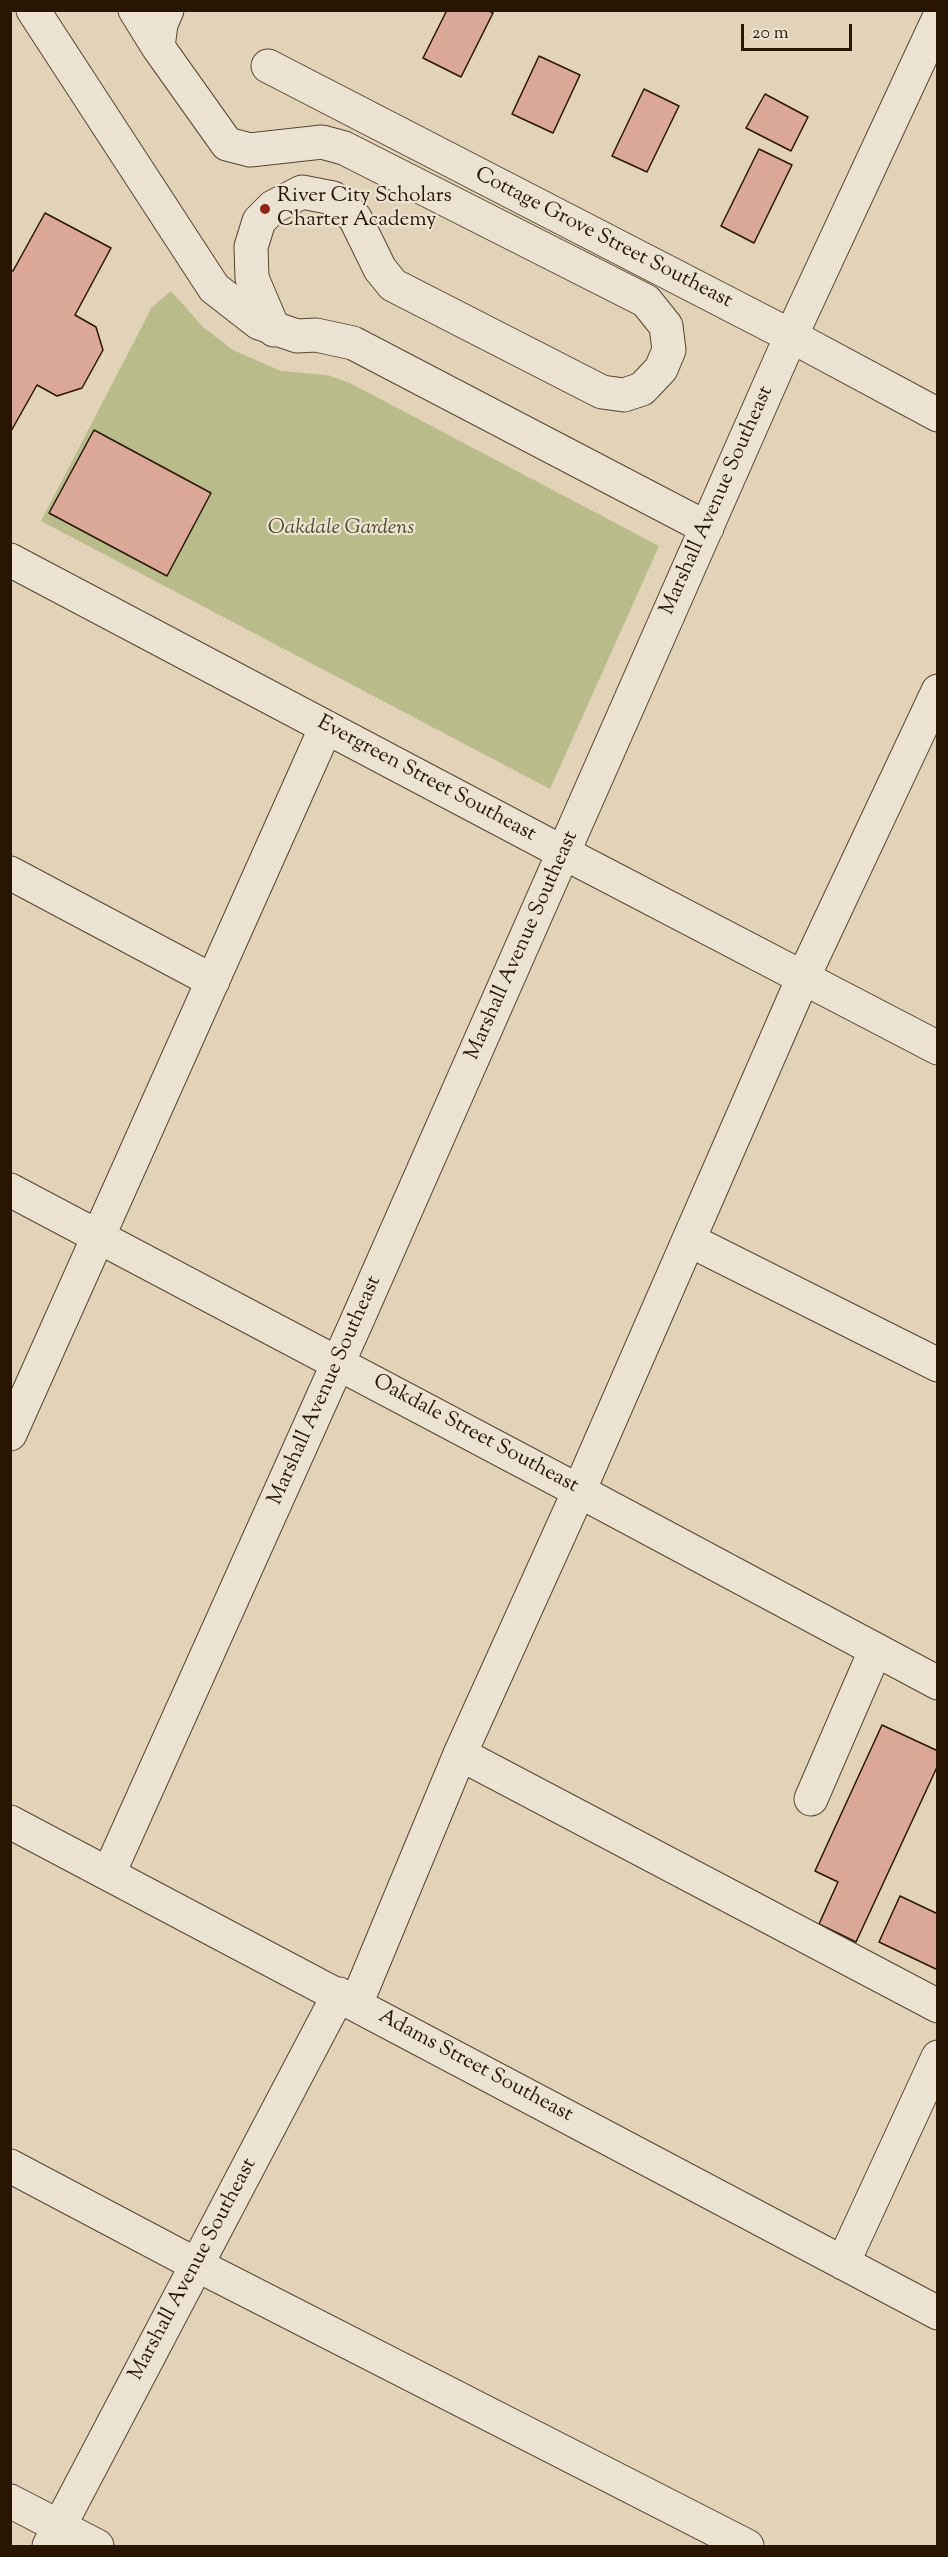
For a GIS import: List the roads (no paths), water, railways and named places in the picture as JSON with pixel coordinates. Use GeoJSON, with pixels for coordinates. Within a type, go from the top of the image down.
{"type":"FeatureCollection","features":[{"type":"Feature","properties":{"kind":"street"},"geometry":{"type":"LineString","coordinates":[[33,10],[214,288],[259,323],[297,336],[316,335],[353,343],[707,528]]}},
{"type":"Feature","properties":{"kind":"street"},"geometry":{"type":"LineString","coordinates":[[135,10],[158,47],[227,144],[250,150],[322,142],[344,148],[646,302],[666,326],[669,350],[661,369],[642,389],[624,395],[602,392],[393,285],[380,268],[355,218],[333,198],[303,192],[273,207],[259,221],[251,247],[252,278],[274,330]]}},
{"type":"Feature","properties":{"kind":"street"},"geometry":{"type":"LineString","coordinates":[[158,47],[161,24],[167,10]]}},
{"type":"Feature","properties":{"kind":"street","name":"Marshall Avenue Southeast"},"geometry":{"type":"LineString","coordinates":[[109,1874],[339,1363],[791,336],[938,20]]}},
{"type":"Feature","properties":{"kind":"street","name":"Cottage Grove Street Southeast"},"geometry":{"type":"LineString","coordinates":[[268,66],[791,336],[938,415]]}},
{"type":"Feature","properties":{"kind":"street","name":"Evergreen Street Southeast"},"geometry":{"type":"LineString","coordinates":[[10,560],[564,854],[938,1048]]}},
{"type":"Feature","properties":{"kind":"street","name":"Marshall Avenue Southeast"},"geometry":{"type":"LineString","coordinates":[[54,2537],[197,2265],[348,1999],[579,1491],[803,978],[929,729],[938,691]]}},
{"type":"Feature","properties":{"kind":"street"},"geometry":{"type":"LineString","coordinates":[[10,1434],[326,727]]}},
{"type":"Feature","properties":{"kind":"street"},"geometry":{"type":"LineString","coordinates":[[10,873],[213,981]]}},
{"type":"Feature","properties":{"kind":"street","name":"Oakdale Street Southeast"},"geometry":{"type":"LineString","coordinates":[[10,1190],[938,1683]]}},
{"type":"Feature","properties":{"kind":"street"},"geometry":{"type":"LineString","coordinates":[[688,1240],[938,1365]]}},
{"type":"Feature","properties":{"kind":"street"},"geometry":{"type":"LineString","coordinates":[[811,1799],[875,1651]]}},
{"type":"Feature","properties":{"kind":"street"},"geometry":{"type":"LineString","coordinates":[[460,1754],[938,2006]]}},
{"type":"Feature","properties":{"kind":"street","name":"Adams Street Southeast"},"geometry":{"type":"LineString","coordinates":[[10,1822],[938,2313]]}},
{"type":"Feature","properties":{"kind":"street"},"geometry":{"type":"LineString","coordinates":[[843,2263],[938,2057]]}},
{"type":"Feature","properties":{"kind":"street"},"geometry":{"type":"LineString","coordinates":[[10,2166],[197,2265],[747,2547]]}},
{"type":"Feature","properties":{"kind":"street"},"geometry":{"type":"LineString","coordinates":[[10,2501],[54,2537],[97,2547]]}},
{"type":"Feature","properties":{"kind":"place","name":"River City Scholars Charter Academy"},"geometry":{"type":"Point","coordinates":[265,209]}},
{"type":"Feature","properties":{"kind":"park label","name":"Oakdale Gardens"},"geometry":{"type":"Point","coordinates":[341,529]}}]}
